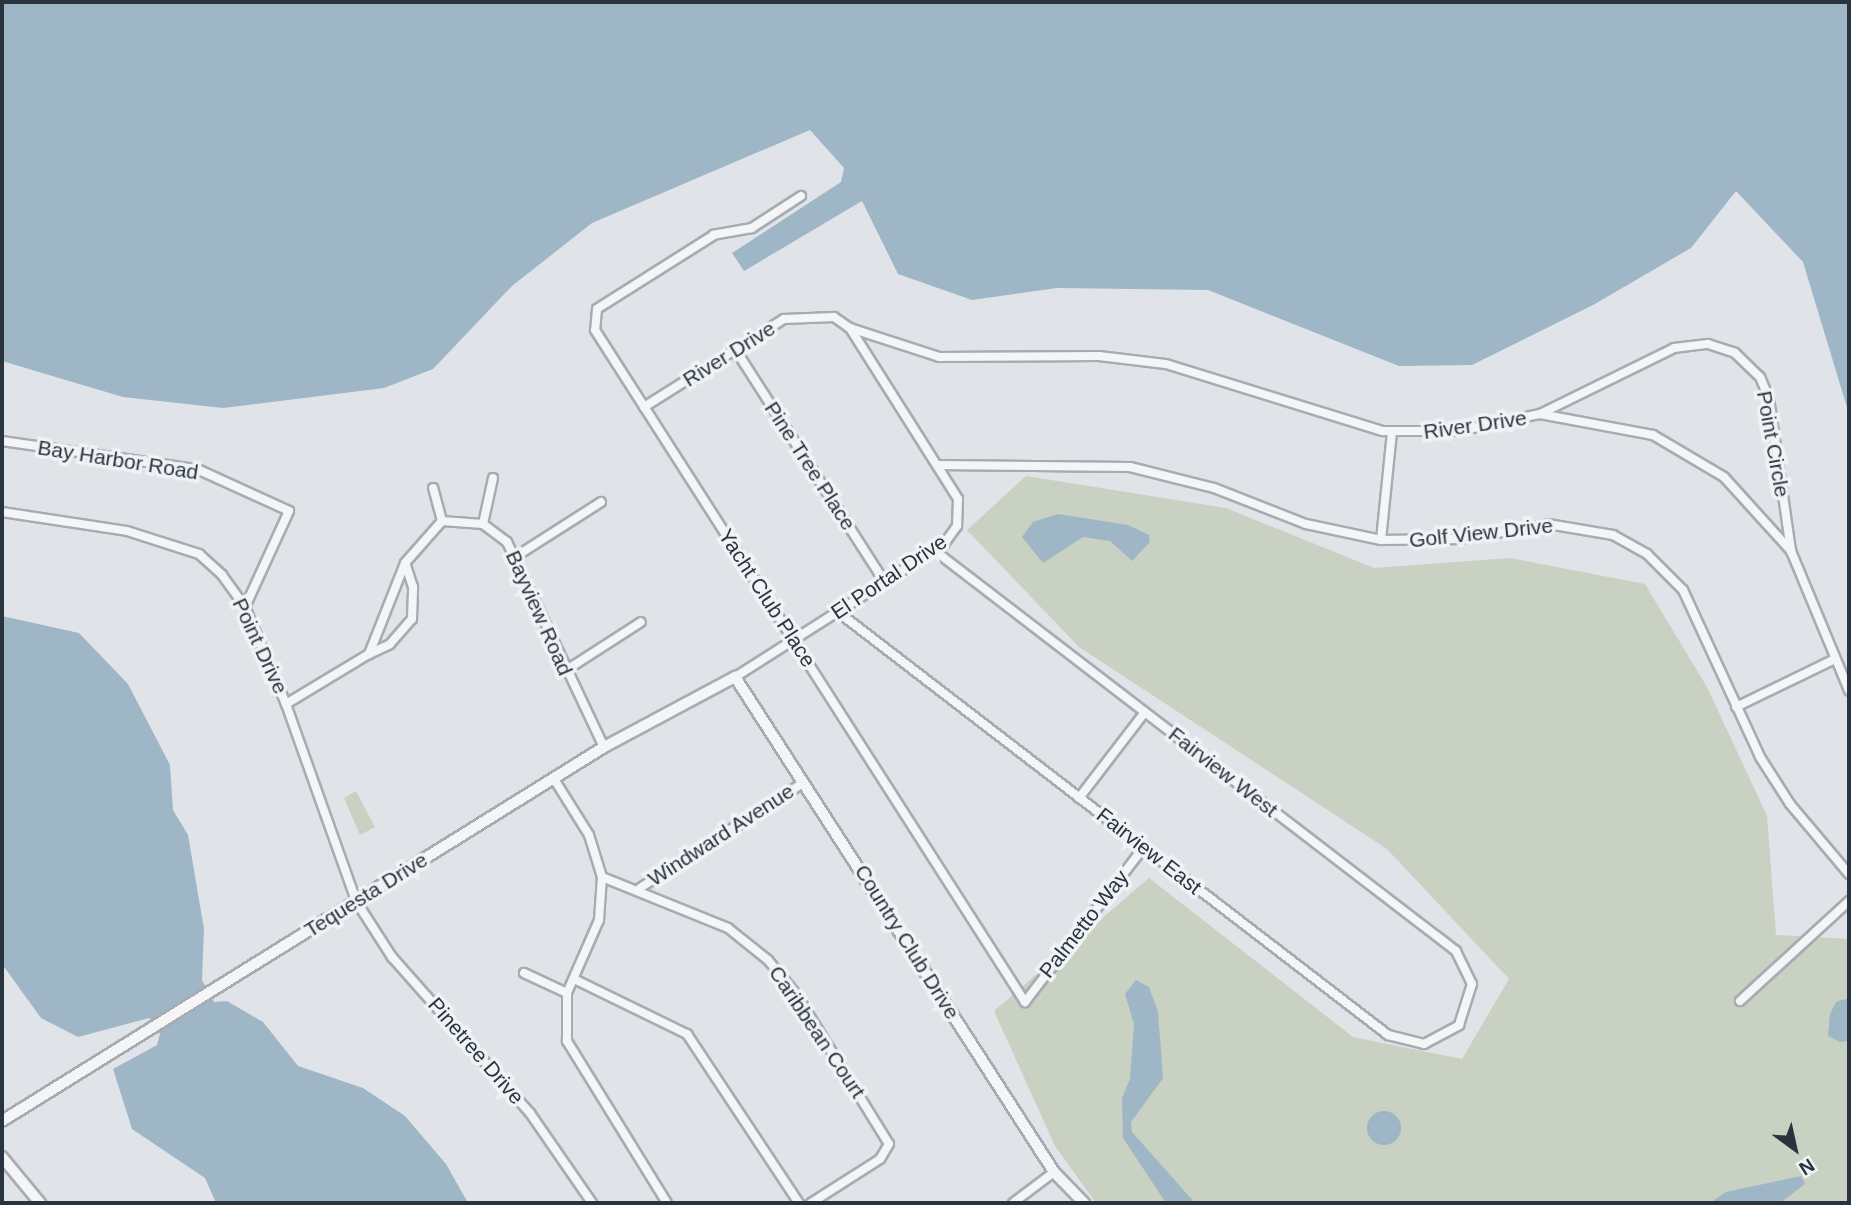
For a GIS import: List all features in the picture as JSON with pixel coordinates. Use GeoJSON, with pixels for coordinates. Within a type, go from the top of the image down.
{"type":"FeatureCollection","features":[{"type":"Feature","properties":{"kind":"street","name":"Yacht Club Place"},"geometry":{"type":"LineString","coordinates":[[801,196],[751,228],[714,235],[594,313],[595,330],[1025,1002]]}},
{"type":"Feature","properties":{"kind":"street","name":"River Drive"},"geometry":{"type":"LineString","coordinates":[[644,407],[784,319],[817,314],[850,328],[939,357],[1088,355],[1166,364],[1248,386],[1339,422],[1392,432],[1459,431],[1540,414],[1616,423],[1688,452],[1742,494],[1791,551],[1833,660],[1849,691]]}},
{"type":"Feature","properties":{"kind":"street","name":"El Portal Drive"},"geometry":{"type":"LineString","coordinates":[[735,677],[935,551],[951,536],[959,510],[938,465],[850,328]]}},
{"type":"Feature","properties":{"kind":"street","name":"Point Circle"},"geometry":{"type":"LineString","coordinates":[[1540,414],[1674,348],[1707,344],[1734,352],[1760,377],[1769,398],[1791,551]]}},
{"type":"Feature","properties":{"kind":"street","name":"Pine Tree Place"},"geometry":{"type":"LineString","coordinates":[[735,349],[885,583]]}},
{"type":"Feature","properties":{"kind":"street"},"geometry":{"type":"LineString","coordinates":[[1381,540],[1392,432]]}},
{"type":"Feature","properties":{"kind":"street","name":"Bay Harbor Road"},"geometry":{"type":"LineString","coordinates":[[2,442],[197,469],[289,511],[245,607]]}},
{"type":"Feature","properties":{"kind":"street","name":"Golf View Drive"},"geometry":{"type":"LineString","coordinates":[[938,465],[1073,463],[1140,469],[1214,488],[1306,524],[1381,540],[1463,539],[1548,524],[1622,539],[1657,562],[1690,600],[1736,707],[1790,804],[1849,874]]}},
{"type":"Feature","properties":{"kind":"street"},"geometry":{"type":"LineString","coordinates":[[442,521],[483,524],[493,478]]}},
{"type":"Feature","properties":{"kind":"street"},"geometry":{"type":"LineString","coordinates":[[433,488],[442,521]]}},
{"type":"Feature","properties":{"kind":"street"},"geometry":{"type":"LineString","coordinates":[[515,557],[601,502]]}},
{"type":"Feature","properties":{"kind":"street","name":"Point Drive"},"geometry":{"type":"LineString","coordinates":[[2,512],[127,531],[199,554],[245,607],[286,704],[356,901]]}},
{"type":"Feature","properties":{"kind":"street"},"geometry":{"type":"LineString","coordinates":[[369,654],[405,563],[442,521]]}},
{"type":"Feature","properties":{"kind":"street","name":"Bayview Road"},"geometry":{"type":"LineString","coordinates":[[483,524],[503,537],[515,557],[565,671],[604,747]]}},
{"type":"Feature","properties":{"kind":"street","name":"Fairview West"},"geometry":{"type":"LineString","coordinates":[[935,551],[1456,951],[1472,984],[1466,1015]]}},
{"type":"Feature","properties":{"kind":"street"},"geometry":{"type":"LineString","coordinates":[[286,704],[390,644],[412,619],[413,587],[405,563]]}},
{"type":"Feature","properties":{"kind":"street","name":"Fairview East"},"geometry":{"type":"LineString","coordinates":[[838,612],[1394,1038],[1430,1043],[1466,1015]]}},
{"type":"Feature","properties":{"kind":"street"},"geometry":{"type":"LineString","coordinates":[[565,671],[640,622]]}},
{"type":"Feature","properties":{"kind":"street"},"geometry":{"type":"LineString","coordinates":[[1736,707],[1833,660]]}},
{"type":"Feature","properties":{"kind":"street","name":"Tequesta Drive"},"geometry":{"type":"LineString","coordinates":[[2,1121],[604,747],[735,677]]}},
{"type":"Feature","properties":{"kind":"street","name":"Country Club Drive"},"geometry":{"type":"LineString","coordinates":[[735,677],[1054,1172],[1084,1203]]}},
{"type":"Feature","properties":{"kind":"street"},"geometry":{"type":"LineString","coordinates":[[1079,798],[1145,712]]}},
{"type":"Feature","properties":{"kind":"street"},"geometry":{"type":"LineString","coordinates":[[554,779],[589,835],[602,877],[599,920],[567,993],[572,1054],[664,1202]]}},
{"type":"Feature","properties":{"kind":"street","name":"Windward Avenue"},"geometry":{"type":"LineString","coordinates":[[640,888],[803,783]]}},
{"type":"Feature","properties":{"kind":"street","name":"Palmetto Way"},"geometry":{"type":"LineString","coordinates":[[1025,1002],[1144,847]]}},
{"type":"Feature","properties":{"kind":"street","name":"Caribbean Court"},"geometry":{"type":"LineString","coordinates":[[602,877],[640,888],[728,928],[768,960],[885,1133],[884,1155],[811,1203]]}},
{"type":"Feature","properties":{"kind":"street","name":"Pinetree Drive"},"geometry":{"type":"LineString","coordinates":[[356,901],[392,957],[530,1113],[592,1203]]}},
{"type":"Feature","properties":{"kind":"street"},"geometry":{"type":"LineString","coordinates":[[1740,1001],[1849,901]]}},
{"type":"Feature","properties":{"kind":"street"},"geometry":{"type":"LineString","coordinates":[[524,973],[567,993]]}},
{"type":"Feature","properties":{"kind":"street"},"geometry":{"type":"LineString","coordinates":[[574,979],[687,1034],[799,1203]]}},
{"type":"Feature","properties":{"kind":"street"},"geometry":{"type":"LineString","coordinates":[[2,1157],[40,1203]]}},
{"type":"Feature","properties":{"kind":"street"},"geometry":{"type":"LineString","coordinates":[[1013,1203],[1054,1172]]}},
{"type":"Feature","properties":{"kind":"green space"},"geometry":{"type":"Polygon","coordinates":[[[1026,476],[1226,508],[1374,568],[1510,558],[1645,584],[1707,687],[1767,816],[1776,935],[1849,939],[1849,1203],[1096,1203],[1055,1146],[994,1011],[1149,878],[1353,1037],[1462,1059],[1509,979],[1387,849],[1079,647],[967,530],[1026,476]]]}},
{"type":"Feature","properties":{"kind":"green space"},"geometry":{"type":"Polygon","coordinates":[[[356,791],[375,827],[360,835],[344,798],[356,791]]]}},
{"type":"Feature","properties":{"kind":"water"},"geometry":{"type":"Polygon","coordinates":[[[2,2],[1849,2],[1849,414],[1803,262],[1736,191],[1691,248],[1593,305],[1472,365],[1399,366],[1208,290],[1057,288],[972,300],[898,274],[862,201],[744,271],[732,253],[841,182],[844,168],[810,130],[592,223],[512,286],[433,369],[384,388],[223,408],[123,397],[2,361],[2,2]]]}},
{"type":"Feature","properties":{"kind":"water"},"geometry":{"type":"Polygon","coordinates":[[[1058,514],[1128,525],[1149,535],[1150,542],[1132,561],[1110,541],[1083,537],[1043,563],[1022,537],[1033,522],[1058,514]]]}},
{"type":"Feature","properties":{"kind":"water"},"geometry":{"type":"Polygon","coordinates":[[[2,616],[79,633],[128,684],[170,765],[173,810],[188,835],[204,929],[202,980],[214,1002],[227,1001],[263,1022],[298,1066],[363,1088],[405,1116],[446,1164],[468,1203],[216,1203],[205,1178],[132,1129],[113,1069],[157,1045],[160,1034],[149,1018],[78,1037],[41,1018],[2,964],[2,616]]]}},
{"type":"Feature","properties":{"kind":"water"},"geometry":{"type":"Polygon","coordinates":[[[1136,980],[1149,987],[1158,1012],[1163,1078],[1131,1122],[1132,1132],[1195,1203],[1166,1203],[1123,1138],[1122,1098],[1130,1079],[1134,1024],[1125,994],[1136,980]]]}},
{"type":"Feature","properties":{"kind":"water"},"geometry":{"type":"Polygon","coordinates":[[[1849,998],[1849,1041],[1840,1042],[1828,1036],[1830,1014],[1836,1002],[1849,998]]]}},
{"type":"Feature","properties":{"kind":"water"},"geometry":{"type":"Polygon","coordinates":[[[1384,1111],[1396,1116],[1401,1128],[1396,1140],[1384,1145],[1372,1140],[1367,1128],[1372,1116],[1384,1111]]]}},
{"type":"Feature","properties":{"kind":"water"},"geometry":{"type":"Polygon","coordinates":[[[1801,1176],[1805,1184],[1780,1203],[1710,1203],[1726,1192],[1801,1176]]]}}]}
